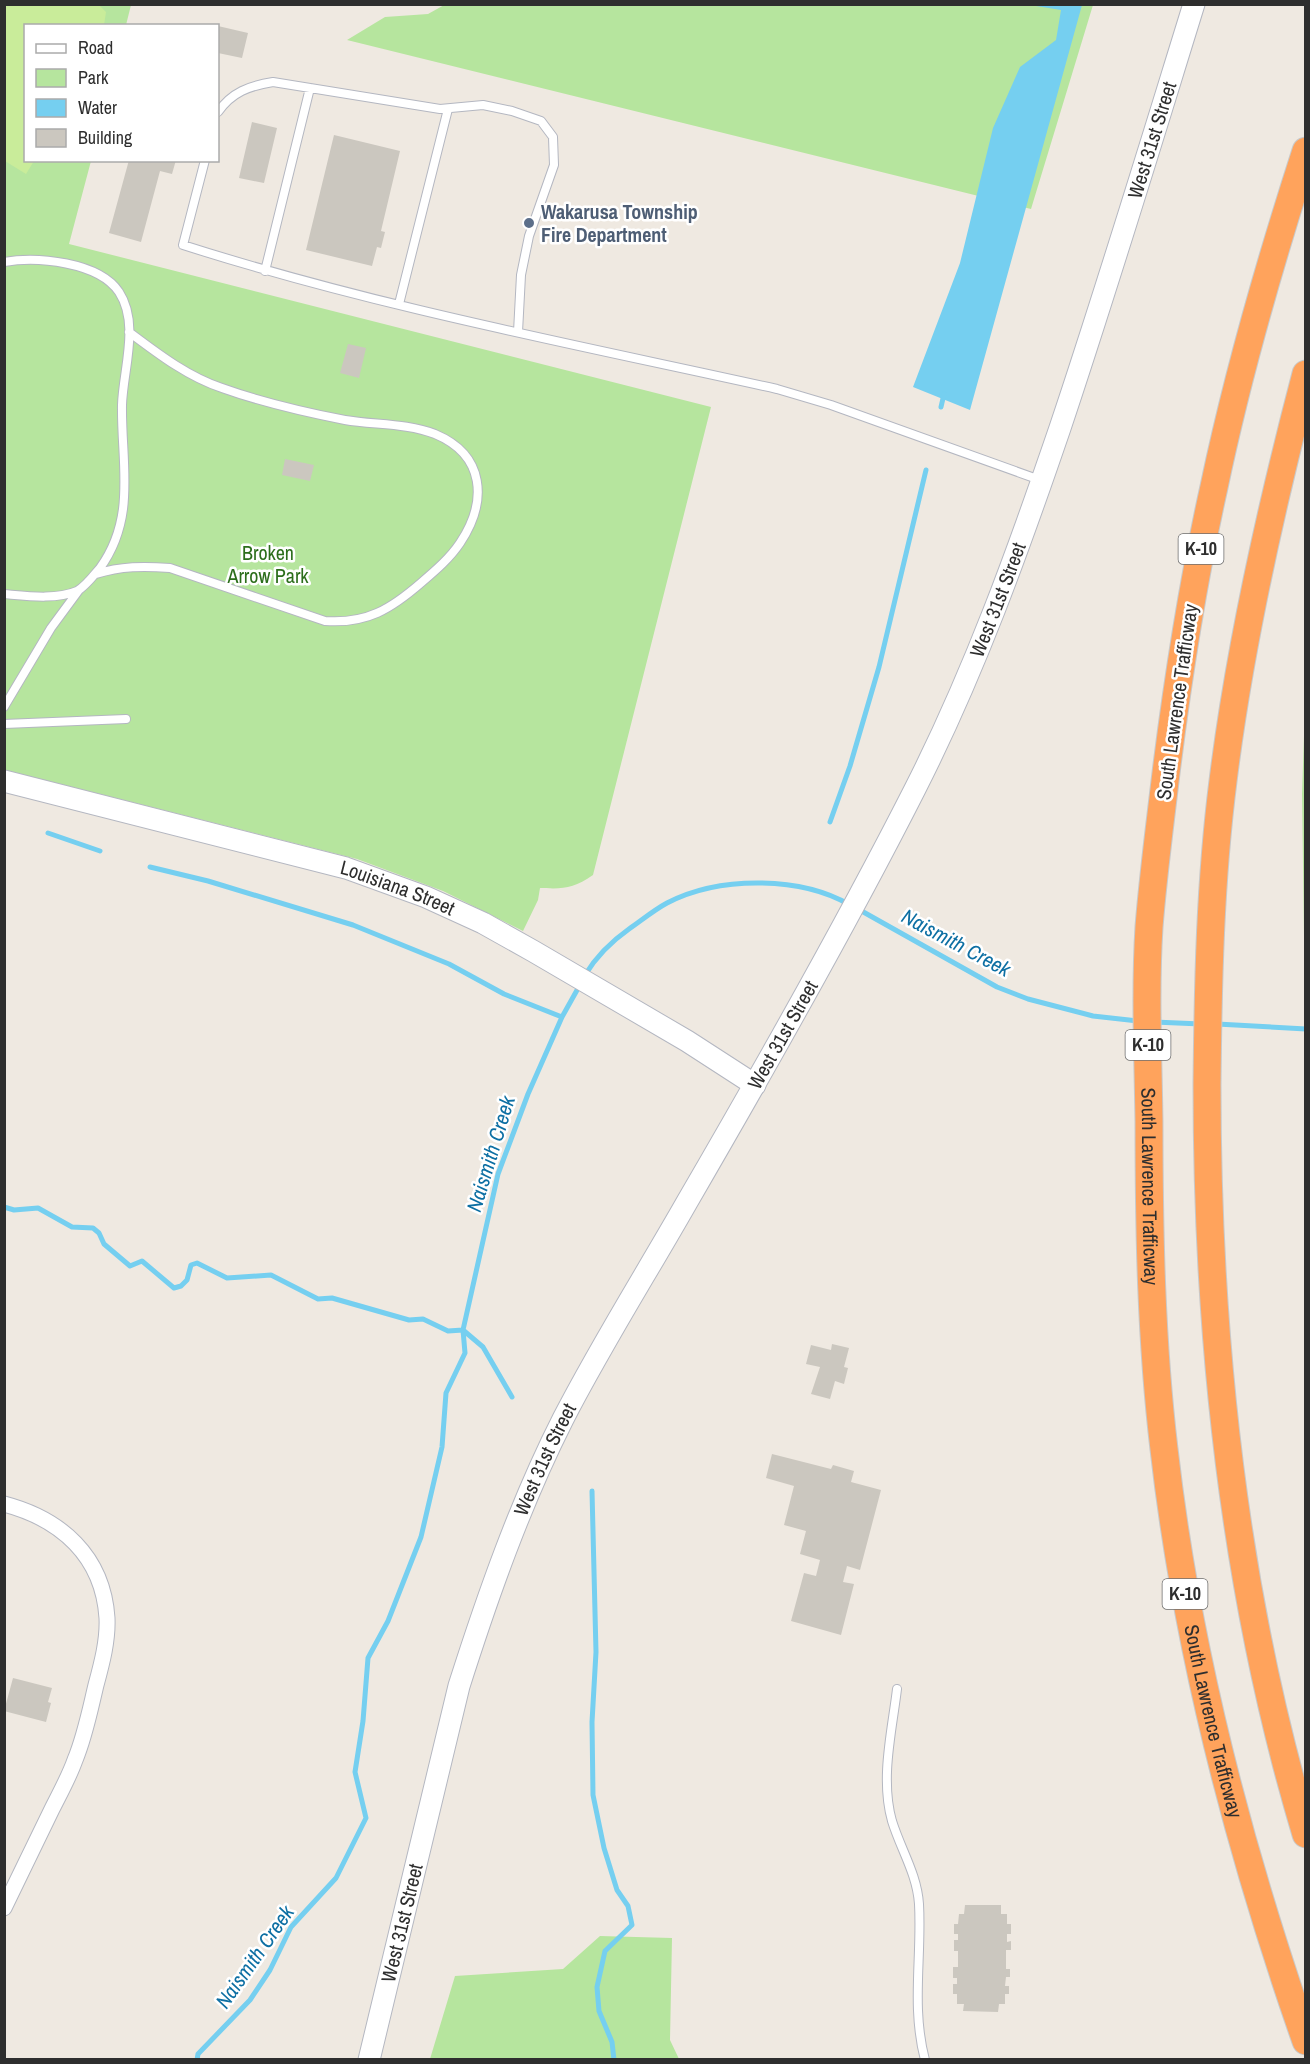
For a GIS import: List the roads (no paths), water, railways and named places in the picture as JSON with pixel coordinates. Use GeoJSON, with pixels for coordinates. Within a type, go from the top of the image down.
{"type":"FeatureCollection","features":[{"type":"Feature","properties":{"kind":"highway","name":"South Lawrence Trafficway"},"geometry":{"type":"LineString","coordinates":[[1305,151],[1246,352],[1203,540],[1168,757],[1148,957],[1150,1233],[1156,1376],[1168,1487],[1181,1569],[1205,1688],[1239,1827],[1262,1910],[1305,2041]]}},
{"type":"Feature","properties":{"kind":"highway"},"geometry":{"type":"LineString","coordinates":[[1305,374],[1258,579],[1229,736],[1214,860],[1208,969],[1207,1129],[1216,1330],[1237,1530],[1260,1658],[1305,1834]]}},
{"type":"Feature","properties":{"kind":"main road","name":"West 31st Street"},"geometry":{"type":"LineString","coordinates":[[369,2060],[449,1722],[478,1627],[501,1564],[562,1422],[814,981],[892,833],[939,738],[980,646],[1014,562],[1081,365],[1194,4]]}},
{"type":"Feature","properties":{"kind":"main road","name":"Louisiana Street"},"geometry":{"type":"LineString","coordinates":[[4,782],[346,867],[386,881],[453,909],[532,951],[687,1041],[755,1084]]}},
{"type":"Feature","properties":{"kind":"street"},"geometry":{"type":"LineString","coordinates":[[4,1504],[25,1509],[65,1532],[82,1551],[95,1572],[103,1594],[107,1617],[101,1667],[75,1760],[4,1908]]}},
{"type":"Feature","properties":{"kind":"lane"},"geometry":{"type":"LineString","coordinates":[[219,111],[231,96],[251,85],[273,82],[440,109],[483,105],[512,111],[541,121],[553,137],[554,165],[529,237],[521,274],[518,332]]}},
{"type":"Feature","properties":{"kind":"lane"},"geometry":{"type":"LineString","coordinates":[[265,271],[310,88]]}},
{"type":"Feature","properties":{"kind":"lane"},"geometry":{"type":"LineString","coordinates":[[399,304],[448,109]]}},
{"type":"Feature","properties":{"kind":"lane"},"geometry":{"type":"LineString","coordinates":[[204,162],[183,245],[265,271],[399,304],[777,389],[831,405],[1042,481]]}},
{"type":"Feature","properties":{"kind":"lane"},"geometry":{"type":"LineString","coordinates":[[4,262],[40,260],[63,263],[84,269],[105,279],[119,291],[128,315],[129,332],[123,404],[125,504],[118,532],[109,556],[96,574],[79,590],[51,628],[4,706]]}},
{"type":"Feature","properties":{"kind":"lane"},"geometry":{"type":"LineString","coordinates":[[96,574],[117,568],[144,566],[170,568],[325,621],[341,622],[362,619],[380,613],[407,595],[445,562],[460,543],[472,521],[477,501],[478,484],[474,468],[465,455],[452,443],[433,434],[408,428],[346,420],[294,409],[220,388],[185,371],[129,332]]}},
{"type":"Feature","properties":{"kind":"lane"},"geometry":{"type":"LineString","coordinates":[[4,594],[60,595],[79,590]]}},
{"type":"Feature","properties":{"kind":"lane"},"geometry":{"type":"LineString","coordinates":[[4,724],[126,719]]}},
{"type":"Feature","properties":{"kind":"lane"},"geometry":{"type":"LineString","coordinates":[[897,1689],[887,1788],[892,1821],[910,1864],[919,1902],[916,2010],[925,2060]]}},
{"type":"Feature","properties":{"kind":"water"},"geometry":{"type":"Polygon","coordinates":[[[1030,5],[1082,5],[970,410],[913,387],[960,263],[993,128],[1020,67],[1056,40],[1061,10],[1030,5]]]}},
{"type":"Feature","properties":{"kind":"waterway"},"geometry":{"type":"LineString","coordinates":[[941,407],[944,394]]}},
{"type":"Feature","properties":{"kind":"waterway"},"geometry":{"type":"LineString","coordinates":[[830,822],[850,766],[879,667],[926,470]]}},
{"type":"Feature","properties":{"kind":"waterway"},"geometry":{"type":"LineString","coordinates":[[48,833],[100,851]]}},
{"type":"Feature","properties":{"kind":"waterway"},"geometry":{"type":"LineString","coordinates":[[150,867],[208,881],[353,925],[449,964],[504,994],[562,1017]]}},
{"type":"Feature","properties":{"kind":"waterway","name":"Naismith Creek"},"geometry":{"type":"LineString","coordinates":[[585,975],[611,944],[653,912],[688,894],[710,888],[759,883],[784,885],[830,895],[850,905]]}},
{"type":"Feature","properties":{"kind":"waterway","name":"Naismith Creek"},"geometry":{"type":"LineString","coordinates":[[858,909],[997,987],[1028,999],[1093,1016],[1138,1021]]}},
{"type":"Feature","properties":{"kind":"waterway","name":"Naismith Creek"},"geometry":{"type":"LineString","coordinates":[[197,2060],[198,2054],[250,2000],[270,1970],[291,1927],[336,1878],[366,1818],[355,1772],[363,1721],[368,1658],[388,1621],[421,1537],[442,1447],[446,1393],[465,1353],[463,1330],[498,1174],[528,1094],[562,1017],[581,983]]}},
{"type":"Feature","properties":{"kind":"waterway","name":"Naismith Creek"},"geometry":{"type":"LineString","coordinates":[[1154,1022],[1201,1024]]}},
{"type":"Feature","properties":{"kind":"waterway","name":"Naismith Creek"},"geometry":{"type":"LineString","coordinates":[[1217,1024],[1306,1029]]}},
{"type":"Feature","properties":{"kind":"waterway"},"geometry":{"type":"LineString","coordinates":[[4,1207],[14,1210],[38,1208],[72,1227],[93,1228],[99,1233],[104,1244],[130,1266],[142,1261],[174,1288],[181,1286],[187,1280],[191,1265],[197,1263],[227,1278],[271,1275],[318,1299],[332,1298],[409,1320],[423,1319],[448,1331],[463,1330],[483,1347],[512,1397]]}},
{"type":"Feature","properties":{"kind":"waterway"},"geometry":{"type":"LineString","coordinates":[[592,1491],[596,1652],[592,1722],[593,1795],[604,1848],[617,1890],[628,1906],[632,1925],[605,1951],[597,1987],[599,2011],[612,2042],[614,2060]]}},
{"type":"Feature","properties":{"kind":"place","name":"Wakarusa Township Fire Department"},"geometry":{"type":"Point","coordinates":[529,223]}},
{"type":"Feature","properties":{"kind":"park label","name":"Broken Arrow Park"},"geometry":{"type":"Point","coordinates":[268,564]}}]}
